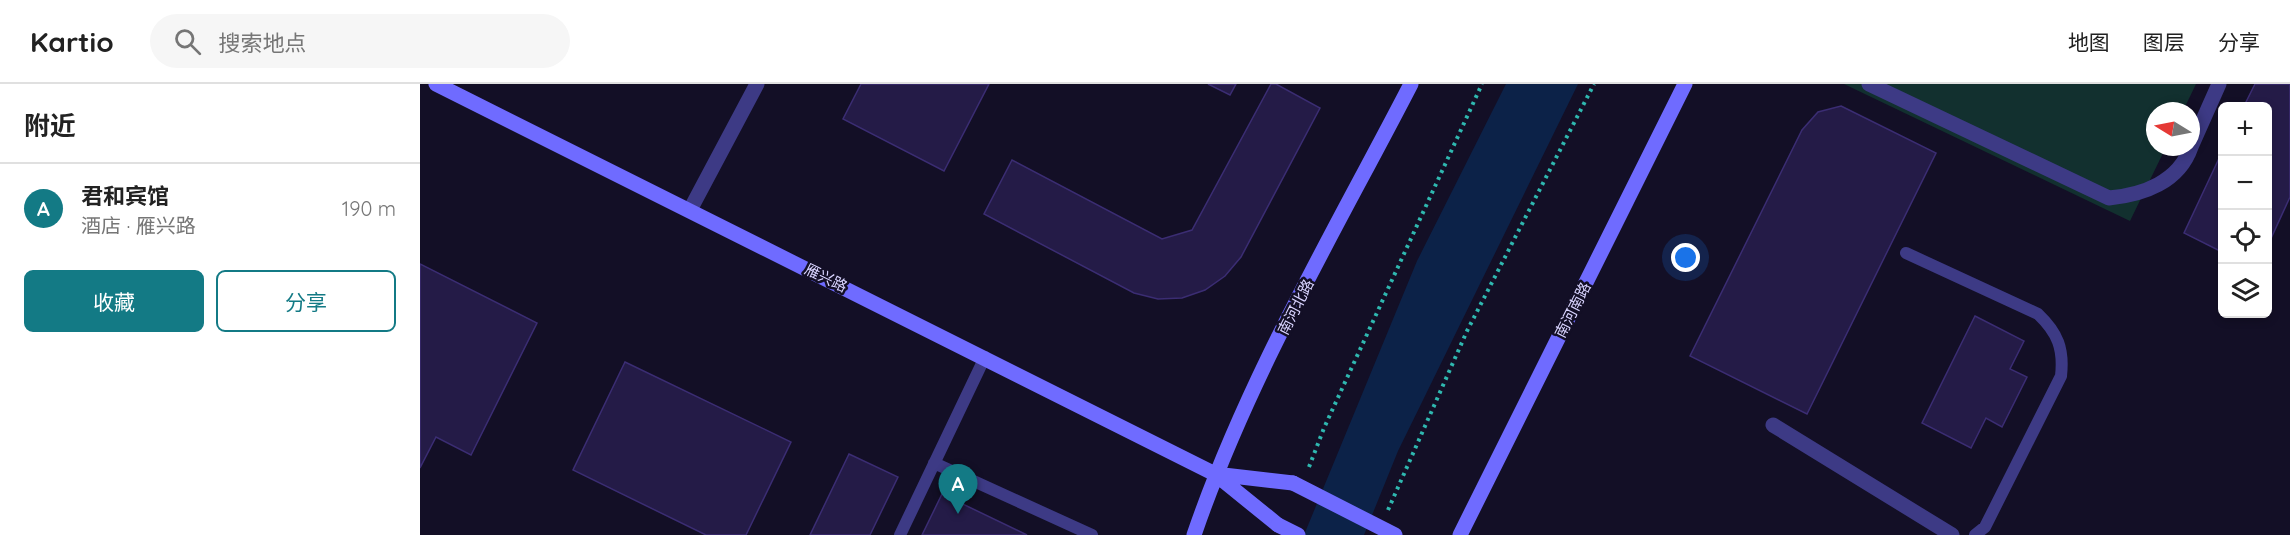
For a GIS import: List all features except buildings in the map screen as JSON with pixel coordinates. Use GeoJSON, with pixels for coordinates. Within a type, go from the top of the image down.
{"type":"FeatureCollection","features":[{"type":"Feature","properties":{"kind":"street","name":"雁兴路"},"geometry":{"type":"LineString","coordinates":[[435,84],[1215,474]]}},
{"type":"Feature","properties":{"kind":"street"},"geometry":{"type":"LineString","coordinates":[[690,210],[757,84]]}},
{"type":"Feature","properties":{"kind":"street","name":"南河北路"},"geometry":{"type":"LineString","coordinates":[[1194,535],[1215,474],[1260,375],[1411,84]]}},
{"type":"Feature","properties":{"kind":"street","name":"南河南路"},"geometry":{"type":"LineString","coordinates":[[1460,535],[1685,84]]}},
{"type":"Feature","properties":{"kind":"street"},"geometry":{"type":"LineString","coordinates":[[1869,84],[2109,198],[2133,196],[2156,187],[2175,172],[2185,156]]}},
{"type":"Feature","properties":{"kind":"street"},"geometry":{"type":"LineString","coordinates":[[2200,127],[2219,84]]}},
{"type":"Feature","properties":{"kind":"street"},"geometry":{"type":"LineString","coordinates":[[1773,425],[1952,535]]}},
{"type":"Feature","properties":{"kind":"street"},"geometry":{"type":"LineString","coordinates":[[1215,474],[1293,483],[1395,535]]}},
{"type":"Feature","properties":{"kind":"street"},"geometry":{"type":"LineString","coordinates":[[1215,474],[1278,525],[1298,535]]}},
{"type":"Feature","properties":{"kind":"lane"},"geometry":{"type":"LineString","coordinates":[[1906,254],[2038,314],[2051,326],[2060,342],[2063,359],[2061,376],[1984,527],[1975,535]]}},
{"type":"Feature","properties":{"kind":"lane"},"geometry":{"type":"LineString","coordinates":[[900,535],[985,357]]}},
{"type":"Feature","properties":{"kind":"lane"},"geometry":{"type":"LineString","coordinates":[[934,463],[1092,535]]}},
{"type":"Feature","properties":{"kind":"path"},"geometry":{"type":"LineString","coordinates":[[1308,471],[1324,428],[1482,84]]}},
{"type":"Feature","properties":{"kind":"path"},"geometry":{"type":"LineString","coordinates":[[1386,516],[1396,487],[1467,331],[1594,84]]}},
{"type":"Feature","properties":{"kind":"green space"},"geometry":{"type":"Polygon","coordinates":[[[1844,84],[2196,84],[2187,102],[2146,102],[2146,156],[2162,156],[2130,221],[1844,84]]]}},
{"type":"Feature","properties":{"kind":"water"},"geometry":{"type":"Polygon","coordinates":[[[1506,84],[1578,84],[1398,451],[1364,535],[1304,535],[1417,261],[1506,84]]]}},
{"type":"Feature","properties":{"kind":"place","name":"君和宾馆"},"geometry":{"type":"Point","coordinates":[958,514]}}]}
